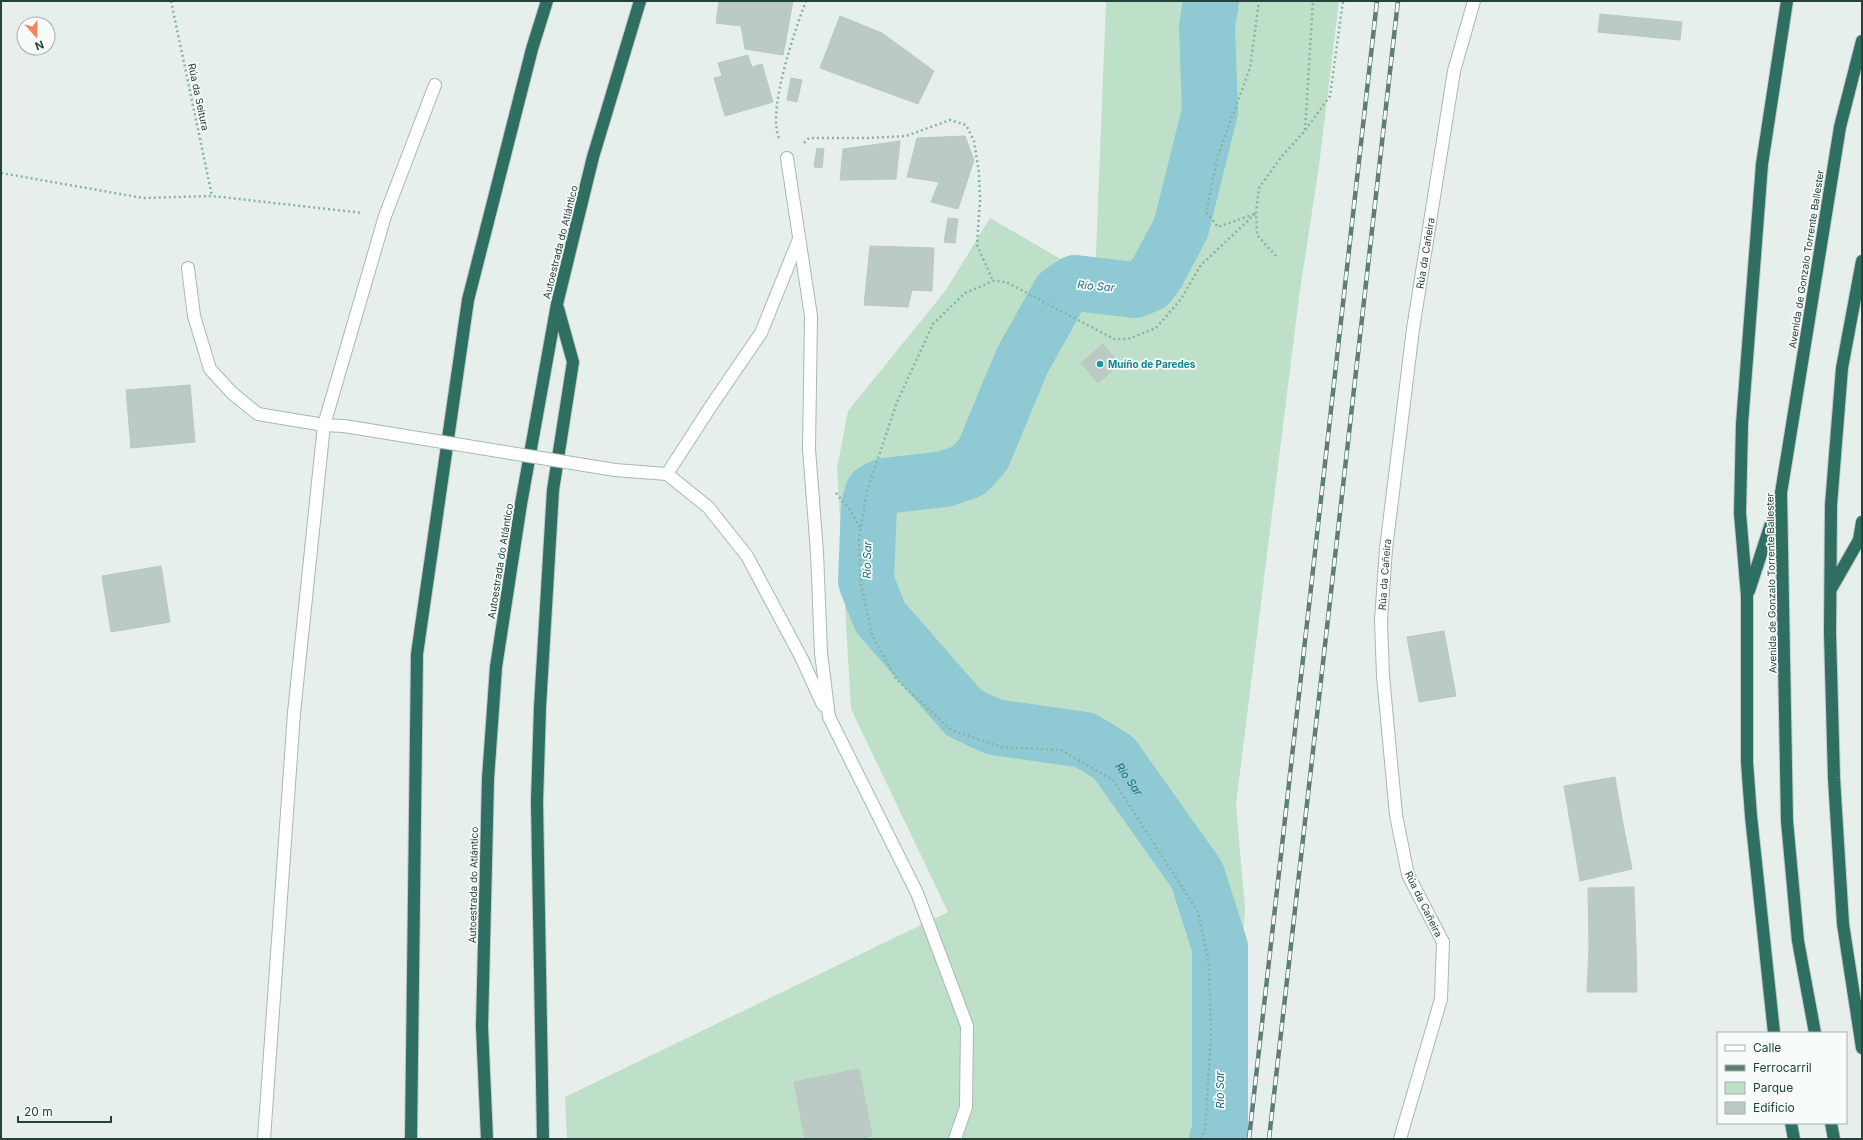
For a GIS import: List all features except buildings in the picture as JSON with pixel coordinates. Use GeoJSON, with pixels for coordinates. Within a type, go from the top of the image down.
{"type":"FeatureCollection","features":[{"type":"Feature","properties":{"kind":"highway"},"geometry":{"type":"LineString","coordinates":[[411,1139],[417,654],[468,300],[532,49],[547,1]]}},
{"type":"Feature","properties":{"kind":"highway","name":"Autoestrada do Atlántico"},"geometry":{"type":"LineString","coordinates":[[487,1139],[482,1027],[488,779],[496,667],[522,504],[557,304],[593,157],[640,1]]}},
{"type":"Feature","properties":{"kind":"highway"},"geometry":{"type":"LineString","coordinates":[[1774,1032],[1751,816],[1747,762],[1748,596],[1740,513],[1742,424],[1762,164],[1787,1]]}},
{"type":"Feature","properties":{"kind":"highway","name":"Avenida de Gonzalo Torrente Ballester"},"geometry":{"type":"LineString","coordinates":[[1815,1032],[1798,941],[1787,821],[1781,493],[1840,127],[1862,41]]}},
{"type":"Feature","properties":{"kind":"highway"},"geometry":{"type":"LineString","coordinates":[[1862,261],[1842,368],[1831,505],[1830,590],[1834,778],[1843,924],[1862,1048]]}},
{"type":"Feature","properties":{"kind":"highway"},"geometry":{"type":"LineString","coordinates":[[543,1139],[537,802],[540,707],[553,490],[573,362],[557,304]]}},
{"type":"Feature","properties":{"kind":"highway"},"geometry":{"type":"LineString","coordinates":[[1748,596],[1781,493]]}},
{"type":"Feature","properties":{"kind":"highway"},"geometry":{"type":"LineString","coordinates":[[1830,590],[1859,540],[1862,522]]}},
{"type":"Feature","properties":{"kind":"highway"},"geometry":{"type":"LineString","coordinates":[[1791,1124],[1794,1139]]}},
{"type":"Feature","properties":{"kind":"highway"},"geometry":{"type":"LineString","coordinates":[[1831,1124],[1834,1139]]}},
{"type":"Feature","properties":{"kind":"street","name":"Rúa da Cañeira"},"geometry":{"type":"LineString","coordinates":[[1400,1139],[1441,999],[1442,942],[1408,874],[1399,830],[1383,676],[1381,620],[1386,549],[1413,329],[1454,71],[1474,1]]}},
{"type":"Feature","properties":{"kind":"street"},"geometry":{"type":"LineString","coordinates":[[264,1139],[294,713],[324,425],[385,216],[435,86]]}},
{"type":"Feature","properties":{"kind":"street"},"geometry":{"type":"LineString","coordinates":[[787,158],[811,316],[809,449],[817,552],[821,653],[829,717]]}},
{"type":"Feature","properties":{"kind":"street"},"geometry":{"type":"LineString","coordinates":[[667,474],[712,403],[761,333],[800,238]]}},
{"type":"Feature","properties":{"kind":"street"},"geometry":{"type":"LineString","coordinates":[[188,268],[194,316],[210,369],[232,393],[258,414],[324,425],[344,426],[615,470],[667,474],[708,507],[747,556],[801,657],[829,717],[917,893],[967,1026],[966,1107],[955,1139]]}},
{"type":"Feature","properties":{"kind":"path","name":"Rúa da Seitura"},"geometry":{"type":"LineString","coordinates":[[171,1],[212,196]]}},
{"type":"Feature","properties":{"kind":"path"},"geometry":{"type":"LineString","coordinates":[[806,1],[795,30],[775,109],[776,130],[787,158],[809,138],[869,138],[906,136],[950,120],[966,125],[974,141],[979,173],[980,200],[977,246],[993,281]]}},
{"type":"Feature","properties":{"kind":"path"},"geometry":{"type":"LineString","coordinates":[[1256,213],[1218,227],[1206,212],[1218,154],[1250,68],[1259,1]]}},
{"type":"Feature","properties":{"kind":"path"},"geometry":{"type":"LineString","coordinates":[[1304,132],[1313,1]]}},
{"type":"Feature","properties":{"kind":"path"},"geometry":{"type":"LineString","coordinates":[[1276,256],[1257,235],[1256,213],[1259,188],[1282,156],[1304,132],[1330,96],[1343,1]]}},
{"type":"Feature","properties":{"kind":"path"},"geometry":{"type":"LineString","coordinates":[[1,173],[143,198],[212,196],[385,216]]}},
{"type":"Feature","properties":{"kind":"path"},"geometry":{"type":"LineString","coordinates":[[1200,1139],[1205,1131],[1211,1036],[1209,964],[1198,912],[1113,780],[1061,750],[1001,747],[951,730],[897,680],[872,635],[861,584],[859,538],[867,491],[897,402],[933,324],[965,294],[993,281],[1006,282],[1114,338],[1128,340],[1156,328],[1181,299],[1201,265],[1256,213]]}},
{"type":"Feature","properties":{"kind":"path"},"geometry":{"type":"LineString","coordinates":[[851,511],[861,528]]}},
{"type":"Feature","properties":{"kind":"green space"},"geometry":{"type":"Polygon","coordinates":[[[1106,1],[1339,1],[1319,166],[1299,297],[1236,804],[1245,909],[1228,1139],[567,1139],[565,1097],[948,912],[851,709],[837,468],[848,411],[946,290],[990,218],[1095,279],[1106,1]]]}},
{"type":"Feature","properties":{"kind":"waterway","name":"Río Sar"},"geometry":{"type":"LineString","coordinates":[[1211,1],[1207,27],[1210,111],[1181,228],[1157,273],[1149,284],[1135,290],[1075,283],[1060,293],[1022,361],[983,455],[968,471],[945,479],[884,486],[873,492],[869,505],[866,581],[880,617],[964,713],[994,727],[1085,740],[1114,758],[1197,875],[1220,947],[1220,1134],[1217,1139]]}},
{"type":"Feature","properties":{"kind":"railway"},"geometry":{"type":"LineString","coordinates":[[1249,1139],[1377,1]]}},
{"type":"Feature","properties":{"kind":"railway"},"geometry":{"type":"LineString","coordinates":[[1269,1139],[1398,1]]}},
{"type":"Feature","properties":{"kind":"place","name":"Muíño de Paredes"},"geometry":{"type":"Point","coordinates":[1100,364]}}]}
